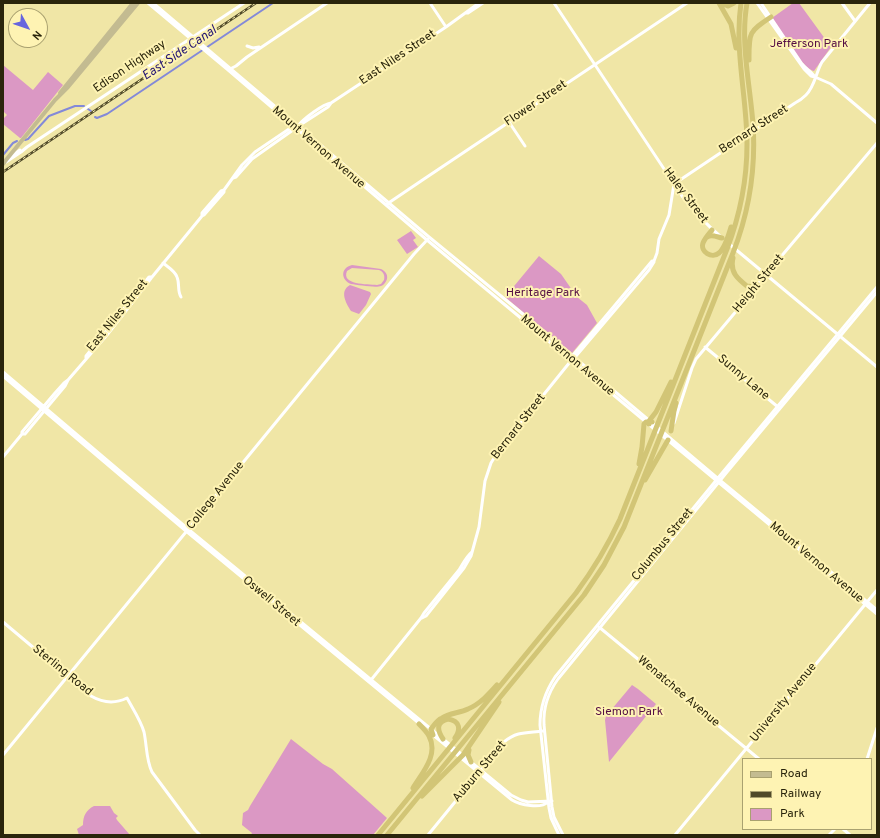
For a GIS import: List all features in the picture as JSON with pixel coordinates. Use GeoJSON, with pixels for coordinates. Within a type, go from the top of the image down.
{"type":"FeatureCollection","features":[{"type":"Feature","properties":{"kind":"highway"},"geometry":{"type":"LineString","coordinates":[[720,3],[728,6],[734,3]]}},
{"type":"Feature","properties":{"kind":"highway"},"geometry":{"type":"LineString","coordinates":[[720,3],[732,30],[742,77]]}},
{"type":"Feature","properties":{"kind":"highway"},"geometry":{"type":"LineString","coordinates":[[378,835],[576,593],[592,570],[615,531],[731,238],[742,200],[746,172],[747,143],[738,33],[741,3]]}},
{"type":"Feature","properties":{"kind":"highway"},"geometry":{"type":"LineString","coordinates":[[747,3],[744,38],[753,135],[753,164],[749,195],[732,265],[735,275],[753,291]]}},
{"type":"Feature","properties":{"kind":"highway"},"geometry":{"type":"LineString","coordinates":[[749,85],[750,36],[756,27],[769,18]]}},
{"type":"Feature","properties":{"kind":"highway"},"geometry":{"type":"LineString","coordinates":[[712,230],[702,246],[705,252],[712,256],[720,253],[742,200]]}},
{"type":"Feature","properties":{"kind":"highway"},"geometry":{"type":"LineString","coordinates":[[387,835],[595,579],[624,527],[740,234]]}},
{"type":"Feature","properties":{"kind":"highway"},"geometry":{"type":"LineString","coordinates":[[705,239],[709,236],[722,238]]}},
{"type":"Feature","properties":{"kind":"highway"},"geometry":{"type":"LineString","coordinates":[[746,285],[754,287],[758,285]]}},
{"type":"Feature","properties":{"kind":"highway"},"geometry":{"type":"LineString","coordinates":[[632,490],[642,453],[644,424],[650,423],[681,365]]}},
{"type":"Feature","properties":{"kind":"highway"},"geometry":{"type":"LineString","coordinates":[[633,502],[667,436],[683,378]]}},
{"type":"Feature","properties":{"kind":"highway"},"geometry":{"type":"LineString","coordinates":[[433,735],[431,729],[443,717],[464,711],[477,704],[514,670]]}},
{"type":"Feature","properties":{"kind":"highway"},"geometry":{"type":"LineString","coordinates":[[404,814],[470,746],[512,682]]}},
{"type":"Feature","properties":{"kind":"highway"},"geometry":{"type":"LineString","coordinates":[[429,773],[458,733],[459,727],[454,720],[446,719],[440,724],[439,730],[446,742]]}},
{"type":"Feature","properties":{"kind":"highway"},"geometry":{"type":"LineString","coordinates":[[398,811],[432,756],[430,738],[419,724]]}},
{"type":"Feature","properties":{"kind":"highway"},"geometry":{"type":"LineString","coordinates":[[470,746],[468,755],[471,762]]}},
{"type":"Feature","properties":{"kind":"main road"},"geometry":{"type":"LineString","coordinates":[[56,100],[65,85],[133,3]]}},
{"type":"Feature","properties":{"kind":"main road"},"geometry":{"type":"LineString","coordinates":[[4,162],[138,3]]}},
{"type":"Feature","properties":{"kind":"main road","name":"Mount Vernon Avenue"},"geometry":{"type":"LineString","coordinates":[[148,3],[234,72],[260,96],[263,96],[275,106],[296,126],[428,239],[667,436],[866,603],[877,614]]}},
{"type":"Feature","properties":{"kind":"main road","name":"Mount Vernon Avenue"},"geometry":{"type":"LineString","coordinates":[[153,3],[180,28]]}},
{"type":"Feature","properties":{"kind":"main road","name":"Edison Highway"},"geometry":{"type":"LineString","coordinates":[[4,162],[21,149],[27,147],[243,3]]}},
{"type":"Feature","properties":{"kind":"main road"},"geometry":{"type":"LineString","coordinates":[[230,69],[326,3]]}},
{"type":"Feature","properties":{"kind":"main road"},"geometry":{"type":"LineString","coordinates":[[430,3],[446,27]]}},
{"type":"Feature","properties":{"kind":"main road","name":"East Niles Street"},"geometry":{"type":"LineString","coordinates":[[3,457],[22,434],[22,432],[65,386],[68,380],[122,316],[163,262],[221,191],[224,190],[242,165],[266,145],[292,127],[300,125],[318,114],[328,107],[330,103],[446,27],[479,3]]}},
{"type":"Feature","properties":{"kind":"main road","name":"East Niles Street"},"geometry":{"type":"LineString","coordinates":[[466,13],[483,3]]}},
{"type":"Feature","properties":{"kind":"main road","name":"Haley Street"},"geometry":{"type":"LineString","coordinates":[[554,3],[674,184],[695,213],[712,230],[877,367]]}},
{"type":"Feature","properties":{"kind":"main road","name":"Flower Street"},"geometry":{"type":"LineString","coordinates":[[387,204],[687,3]]}},
{"type":"Feature","properties":{"kind":"main road"},"geometry":{"type":"LineString","coordinates":[[757,3],[769,18]]}},
{"type":"Feature","properties":{"kind":"main road"},"geometry":{"type":"LineString","coordinates":[[761,3],[800,66],[810,75],[831,84],[877,122]]}},
{"type":"Feature","properties":{"kind":"main road"},"geometry":{"type":"LineString","coordinates":[[842,3],[855,21]]}},
{"type":"Feature","properties":{"kind":"main road","name":"Bernard Street"},"geometry":{"type":"LineString","coordinates":[[370,681],[422,618],[424,613],[459,570],[468,555],[472,552],[477,538],[485,481],[494,458],[501,446],[652,266],[661,235],[669,216],[674,184],[806,96],[822,62],[870,3]]}},
{"type":"Feature","properties":{"kind":"main road"},"geometry":{"type":"LineString","coordinates":[[247,46],[253,48],[261,47]]}},
{"type":"Feature","properties":{"kind":"main road"},"geometry":{"type":"LineString","coordinates":[[82,70],[90,55]]}},
{"type":"Feature","properties":{"kind":"main road","name":"Mount Vernon Avenue"},"geometry":{"type":"LineString","coordinates":[[218,60],[237,78],[250,87],[266,103],[296,126]]}},
{"type":"Feature","properties":{"kind":"main road"},"geometry":{"type":"LineString","coordinates":[[234,72],[236,66]]}},
{"type":"Feature","properties":{"kind":"main road"},"geometry":{"type":"LineString","coordinates":[[266,103],[275,106]]}},
{"type":"Feature","properties":{"kind":"main road"},"geometry":{"type":"LineString","coordinates":[[509,122],[525,146]]}},
{"type":"Feature","properties":{"kind":"main road","name":"Height Street"},"geometry":{"type":"LineString","coordinates":[[667,436],[696,359],[877,143]]}},
{"type":"Feature","properties":{"kind":"main road"},"geometry":{"type":"LineString","coordinates":[[672,196],[680,192]]}},
{"type":"Feature","properties":{"kind":"main road","name":"College Avenue"},"geometry":{"type":"LineString","coordinates":[[3,755],[414,254],[428,239]]}},
{"type":"Feature","properties":{"kind":"main road"},"geometry":{"type":"LineString","coordinates":[[163,262],[177,275],[178,293],[180,297]]}},
{"type":"Feature","properties":{"kind":"main road","name":"Columbus Street"},"geometry":{"type":"LineString","coordinates":[[839,336],[877,287]]}},
{"type":"Feature","properties":{"kind":"main road","name":"Columbus Street"},"geometry":{"type":"LineString","coordinates":[[718,480],[737,460],[798,384],[877,292]]}},
{"type":"Feature","properties":{"kind":"main road","name":"Sunny Lane"},"geometry":{"type":"LineString","coordinates":[[706,347],[779,408]]}},
{"type":"Feature","properties":{"kind":"main road","name":"Oswell Street"},"geometry":{"type":"LineString","coordinates":[[3,372],[65,429],[94,449],[221,560],[252,581],[419,724],[433,735],[446,742]]}},
{"type":"Feature","properties":{"kind":"main road","name":"Oswell Street"},"geometry":{"type":"LineString","coordinates":[[3,376],[237,572],[431,729],[506,796],[515,802],[534,806],[550,802]]}},
{"type":"Feature","properties":{"kind":"main road","name":"Columbus Street"},"geometry":{"type":"LineString","coordinates":[[559,835],[551,818],[543,731],[540,720],[545,695],[555,677],[599,626],[744,446],[779,408]]}},
{"type":"Feature","properties":{"kind":"main road","name":"Mount Vernon Avenue"},"geometry":{"type":"LineString","coordinates":[[667,436],[683,452],[702,464],[718,480]]}},
{"type":"Feature","properties":{"kind":"main road"},"geometry":{"type":"LineString","coordinates":[[737,460],[744,449],[744,446]]}},
{"type":"Feature","properties":{"kind":"main road","name":"University Avenue"},"geometry":{"type":"LineString","coordinates":[[676,835],[877,590]]}},
{"type":"Feature","properties":{"kind":"main road","name":"Mount Vernon Avenue"},"geometry":{"type":"LineString","coordinates":[[866,603],[877,610]]}},
{"type":"Feature","properties":{"kind":"main road","name":"Sterling Road"},"geometry":{"type":"LineString","coordinates":[[3,622],[88,694],[106,702],[113,702],[127,698],[143,730],[150,769],[200,835]]}},
{"type":"Feature","properties":{"kind":"main road","name":"Wenatchee Avenue"},"geometry":{"type":"LineString","coordinates":[[599,626],[758,758]]}},
{"type":"Feature","properties":{"kind":"main road"},"geometry":{"type":"LineString","coordinates":[[867,758],[877,728]]}},
{"type":"Feature","properties":{"kind":"main road","name":"Auburn Street"},"geometry":{"type":"LineString","coordinates":[[428,835],[509,738],[523,732],[543,731]]}},
{"type":"Feature","properties":{"kind":"main road","name":"Oswell Street"},"geometry":{"type":"LineString","coordinates":[[460,755],[471,762],[480,772]]}},
{"type":"Feature","properties":{"kind":"main road","name":"Columbus Street"},"geometry":{"type":"LineString","coordinates":[[550,802],[554,817],[563,835]]}},
{"type":"Feature","properties":{"kind":"green space","name":"Jefferson Park"},"geometry":{"type":"Polygon","coordinates":[[[793,3],[799,3],[831,47],[814,71],[801,61],[772,18],[793,3]]]}},
{"type":"Feature","properties":{"kind":"green space"},"geometry":{"type":"Polygon","coordinates":[[[3,65],[33,90],[48,72],[63,85],[21,138],[3,124],[3,119],[7,115],[3,111],[3,65]]]}},
{"type":"Feature","properties":{"kind":"green space"},"geometry":{"type":"Polygon","coordinates":[[[411,231],[416,238],[413,240],[418,247],[407,254],[397,240],[411,231]]]}},
{"type":"Feature","properties":{"kind":"green space","name":"Heritage Park"},"geometry":{"type":"Polygon","coordinates":[[[539,256],[561,274],[577,297],[587,305],[597,323],[572,353],[505,297],[539,256]]]}},
{"type":"Feature","properties":{"kind":"green space"},"geometry":{"type":"Polygon","coordinates":[[[352,265],[381,269],[386,273],[387,279],[382,286],[379,287],[351,284],[345,280],[343,274],[345,269],[352,265]],[[352,268],[347,271],[346,276],[348,279],[356,283],[377,285],[381,284],[384,280],[383,273],[379,270],[352,268]]]}},
{"type":"Feature","properties":{"kind":"green space"},"geometry":{"type":"Polygon","coordinates":[[[350,285],[370,292],[371,294],[366,305],[359,314],[351,311],[344,297],[345,290],[350,285]]]}},
{"type":"Feature","properties":{"kind":"green space","name":"Siemon Park"},"geometry":{"type":"Polygon","coordinates":[[[632,685],[656,704],[609,762],[605,720],[606,716],[632,685]]]}},
{"type":"Feature","properties":{"kind":"green space"},"geometry":{"type":"Polygon","coordinates":[[[291,739],[323,764],[332,769],[387,818],[373,835],[251,835],[252,833],[242,825],[243,813],[248,810],[291,739]]]}},
{"type":"Feature","properties":{"kind":"green space"},"geometry":{"type":"Polygon","coordinates":[[[94,806],[110,806],[114,813],[118,816],[116,818],[117,820],[130,835],[79,835],[77,829],[83,825],[86,814],[89,809],[94,806]]]}},
{"type":"Feature","properties":{"kind":"waterway","name":"East Side Canal"},"geometry":{"type":"LineString","coordinates":[[95,117],[97,118],[107,114],[273,3]]}},
{"type":"Feature","properties":{"kind":"waterway","name":"East Side Canal"},"geometry":{"type":"LineString","coordinates":[[25,140],[28,139],[49,116],[75,106],[84,106]]}},
{"type":"Feature","properties":{"kind":"waterway","name":"East Side Canal"},"geometry":{"type":"LineString","coordinates":[[3,155],[13,143],[17,141]]}},
{"type":"Feature","properties":{"kind":"railway"},"geometry":{"type":"LineString","coordinates":[[3,172],[256,3]]}}]}
